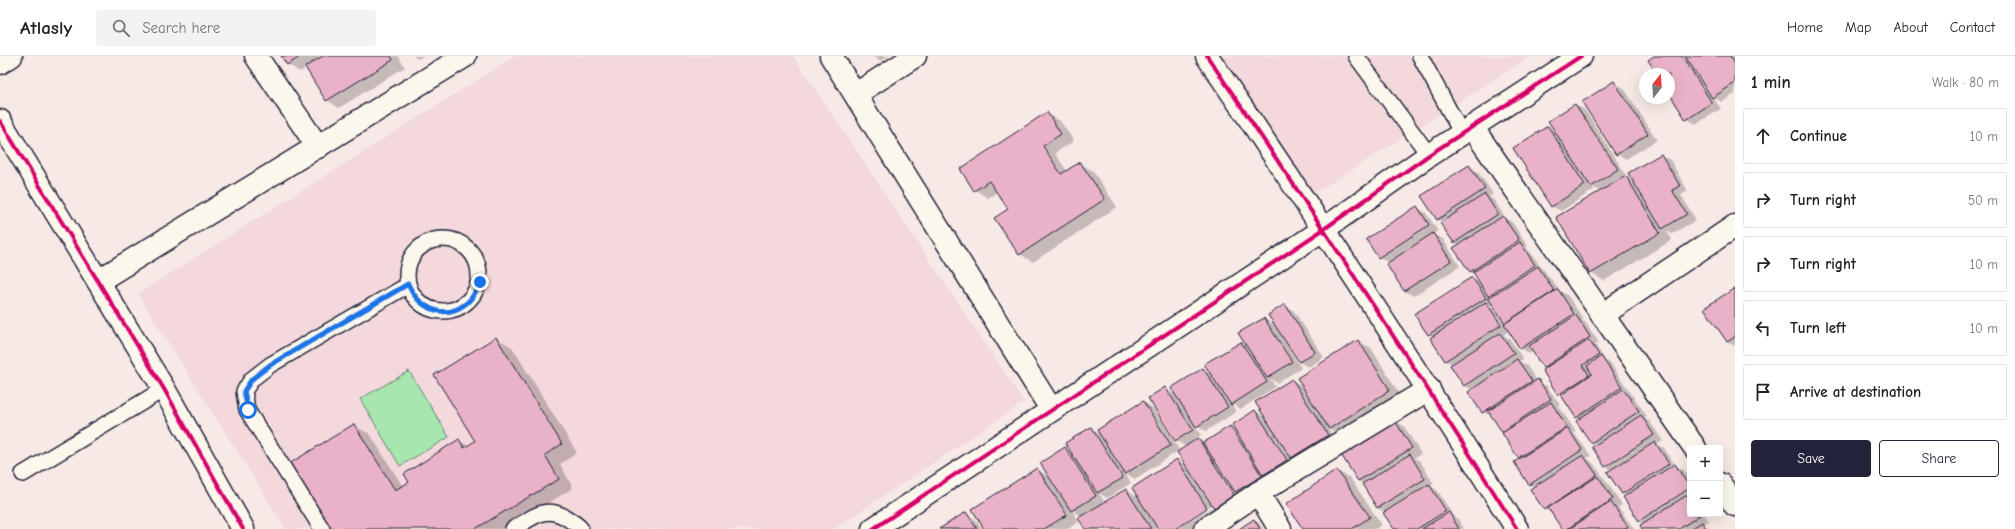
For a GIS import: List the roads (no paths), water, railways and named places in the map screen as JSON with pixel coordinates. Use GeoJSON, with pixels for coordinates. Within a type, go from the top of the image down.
{"type":"FeatureCollection","features":[{"type":"Feature","properties":{"kind":"street"},"geometry":{"type":"LineString","coordinates":[[0,63],[11,56]]}},
{"type":"Feature","properties":{"kind":"street"},"geometry":{"type":"LineString","coordinates":[[256,56],[318,147]]}},
{"type":"Feature","properties":{"kind":"street"},"geometry":{"type":"LineString","coordinates":[[98,280],[465,56]]}},
{"type":"Feature","properties":{"kind":"street"},"geometry":{"type":"LineString","coordinates":[[831,56],[1051,409]]}},
{"type":"Feature","properties":{"kind":"street"},"geometry":{"type":"LineString","coordinates":[[856,94],[915,56]]}},
{"type":"Feature","properties":{"kind":"street"},"geometry":{"type":"LineString","coordinates":[[1207,56],[1324,229],[1429,389],[1517,529]]}},
{"type":"Feature","properties":{"kind":"street"},"geometry":{"type":"LineString","coordinates":[[874,529],[1051,409],[1324,229],[1429,155],[1581,56]]}},
{"type":"Feature","properties":{"kind":"street"},"geometry":{"type":"LineString","coordinates":[[0,122],[164,390],[243,529]]}},
{"type":"Feature","properties":{"kind":"street"},"geometry":{"type":"LineString","coordinates":[[1467,131],[1602,315],[1693,445]]}},
{"type":"Feature","properties":{"kind":"street"},"geometry":{"type":"LineString","coordinates":[[1602,315],[1735,226]]}},
{"type":"Feature","properties":{"kind":"street"},"geometry":{"type":"LineString","coordinates":[[1205,529],[1258,493],[1429,389]]}},
{"type":"Feature","properties":{"kind":"street"},"geometry":{"type":"LineString","coordinates":[[1723,488],[1735,505]]}},
{"type":"Feature","properties":{"kind":"street"},"geometry":{"type":"LineString","coordinates":[[1258,493],[1280,529]]}},
{"type":"Feature","properties":{"kind":"lane"},"geometry":{"type":"LineString","coordinates":[[1356,56],[1429,155]]}},
{"type":"Feature","properties":{"kind":"lane"},"geometry":{"type":"LineString","coordinates":[[1420,56],[1467,131]]}},
{"type":"Feature","properties":{"kind":"lane"},"geometry":{"type":"LineString","coordinates":[[436,239],[451,239],[464,245],[474,255],[479,268],[480,282],[474,295],[464,306],[450,311],[436,311],[423,305],[413,295],[408,284],[407,268],[413,254],[423,244],[436,239]]}},
{"type":"Feature","properties":{"kind":"lane"},"geometry":{"type":"LineString","coordinates":[[322,529],[248,410],[244,391],[252,379],[270,365],[408,284]]}},
{"type":"Feature","properties":{"kind":"lane"},"geometry":{"type":"LineString","coordinates":[[23,474],[164,390]]}},
{"type":"Feature","properties":{"kind":"lane"},"geometry":{"type":"LineString","coordinates":[[513,529],[541,512],[556,512],[577,524],[580,529]]}}]}
